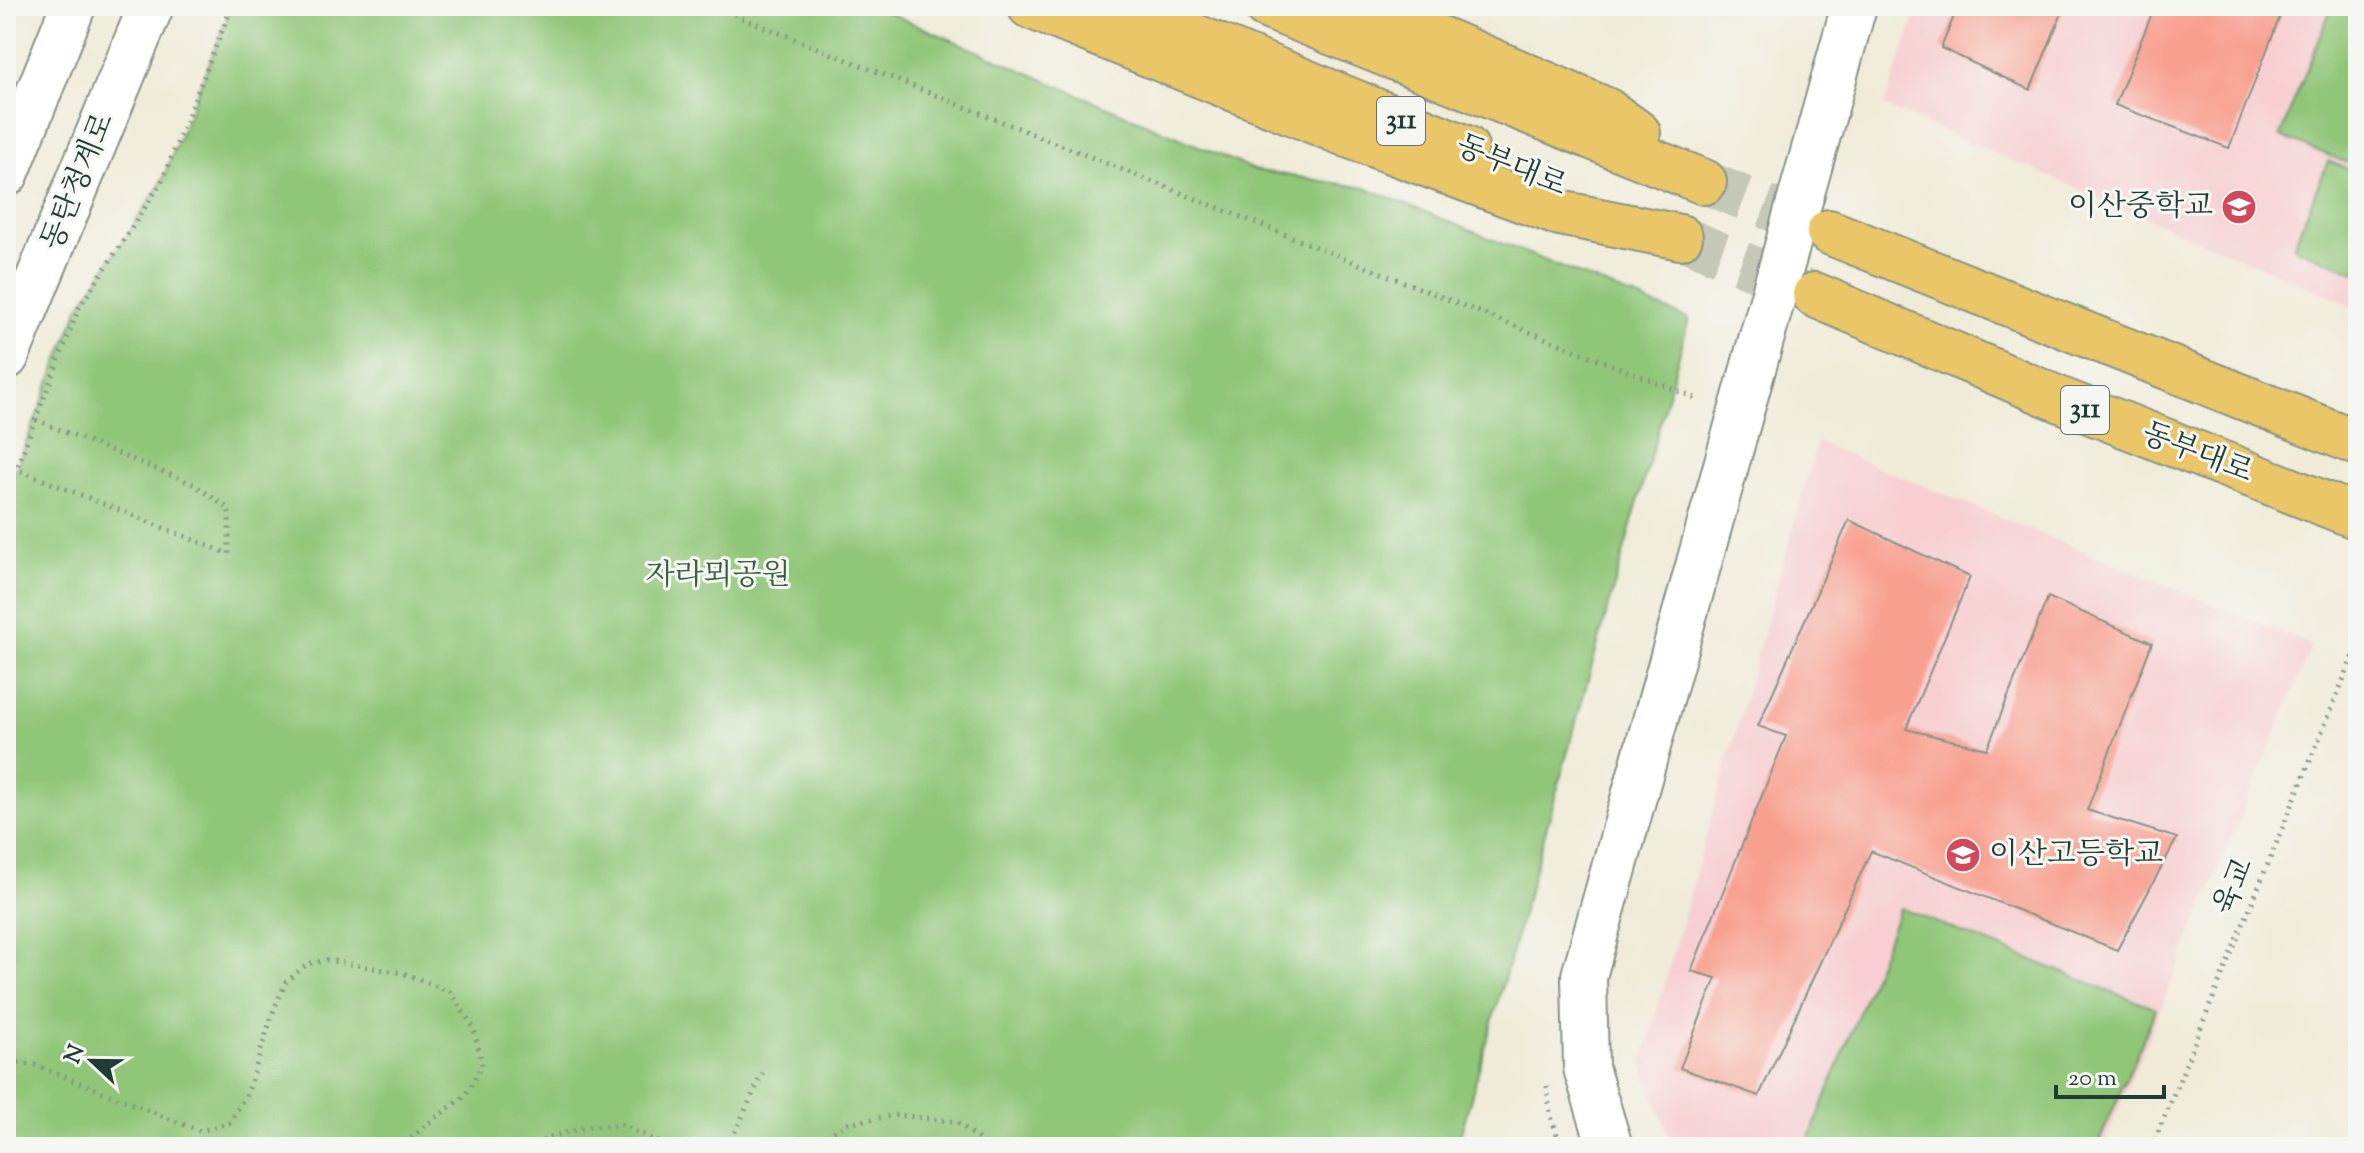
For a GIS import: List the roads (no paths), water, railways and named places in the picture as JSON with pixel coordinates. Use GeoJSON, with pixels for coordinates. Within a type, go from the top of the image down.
{"type":"FeatureCollection","features":[{"type":"Feature","properties":{"kind":"highway","name":"동부대로"},"geometry":{"type":"LineString","coordinates":[[1030,6],[1353,137],[1555,212],[1680,237],[1121,6]]}},
{"type":"Feature","properties":{"kind":"highway","name":"동부대로"},"geometry":{"type":"LineString","coordinates":[[1266,6],[1704,182],[1606,110],[1364,6]]}},
{"type":"Feature","properties":{"kind":"highway","name":"311"},"geometry":{"type":"LineString","coordinates":[[1829,232],[2358,443]]}},
{"type":"Feature","properties":{"kind":"highway","name":"동부대로"},"geometry":{"type":"LineString","coordinates":[[1815,295],[2061,400],[2358,517]]}},
{"type":"Feature","properties":{"kind":"street"},"geometry":{"type":"LineString","coordinates":[[6,174],[73,6]]}},
{"type":"Feature","properties":{"kind":"street","name":"동탄청계로"},"geometry":{"type":"LineString","coordinates":[[6,357],[151,6]]}},
{"type":"Feature","properties":{"kind":"street"},"geometry":{"type":"LineString","coordinates":[[1610,1147],[1586,1068],[1584,976],[1854,6]]}},
{"type":"Feature","properties":{"kind":"tunnel"},"geometry":{"type":"LineString","coordinates":[[1704,182],[1829,232]]}},
{"type":"Feature","properties":{"kind":"tunnel"},"geometry":{"type":"LineString","coordinates":[[1680,237],[1814,294]]}},
{"type":"Feature","properties":{"kind":"place","name":"이산중학교"},"geometry":{"type":"Point","coordinates":[2239,207]}},
{"type":"Feature","properties":{"kind":"place","name":"이산고등학교"},"geometry":{"type":"Point","coordinates":[1963,855]}},
{"type":"Feature","properties":{"kind":"park label","name":"자라뫼공원"},"geometry":{"type":"Point","coordinates":[718,576]}}]}
